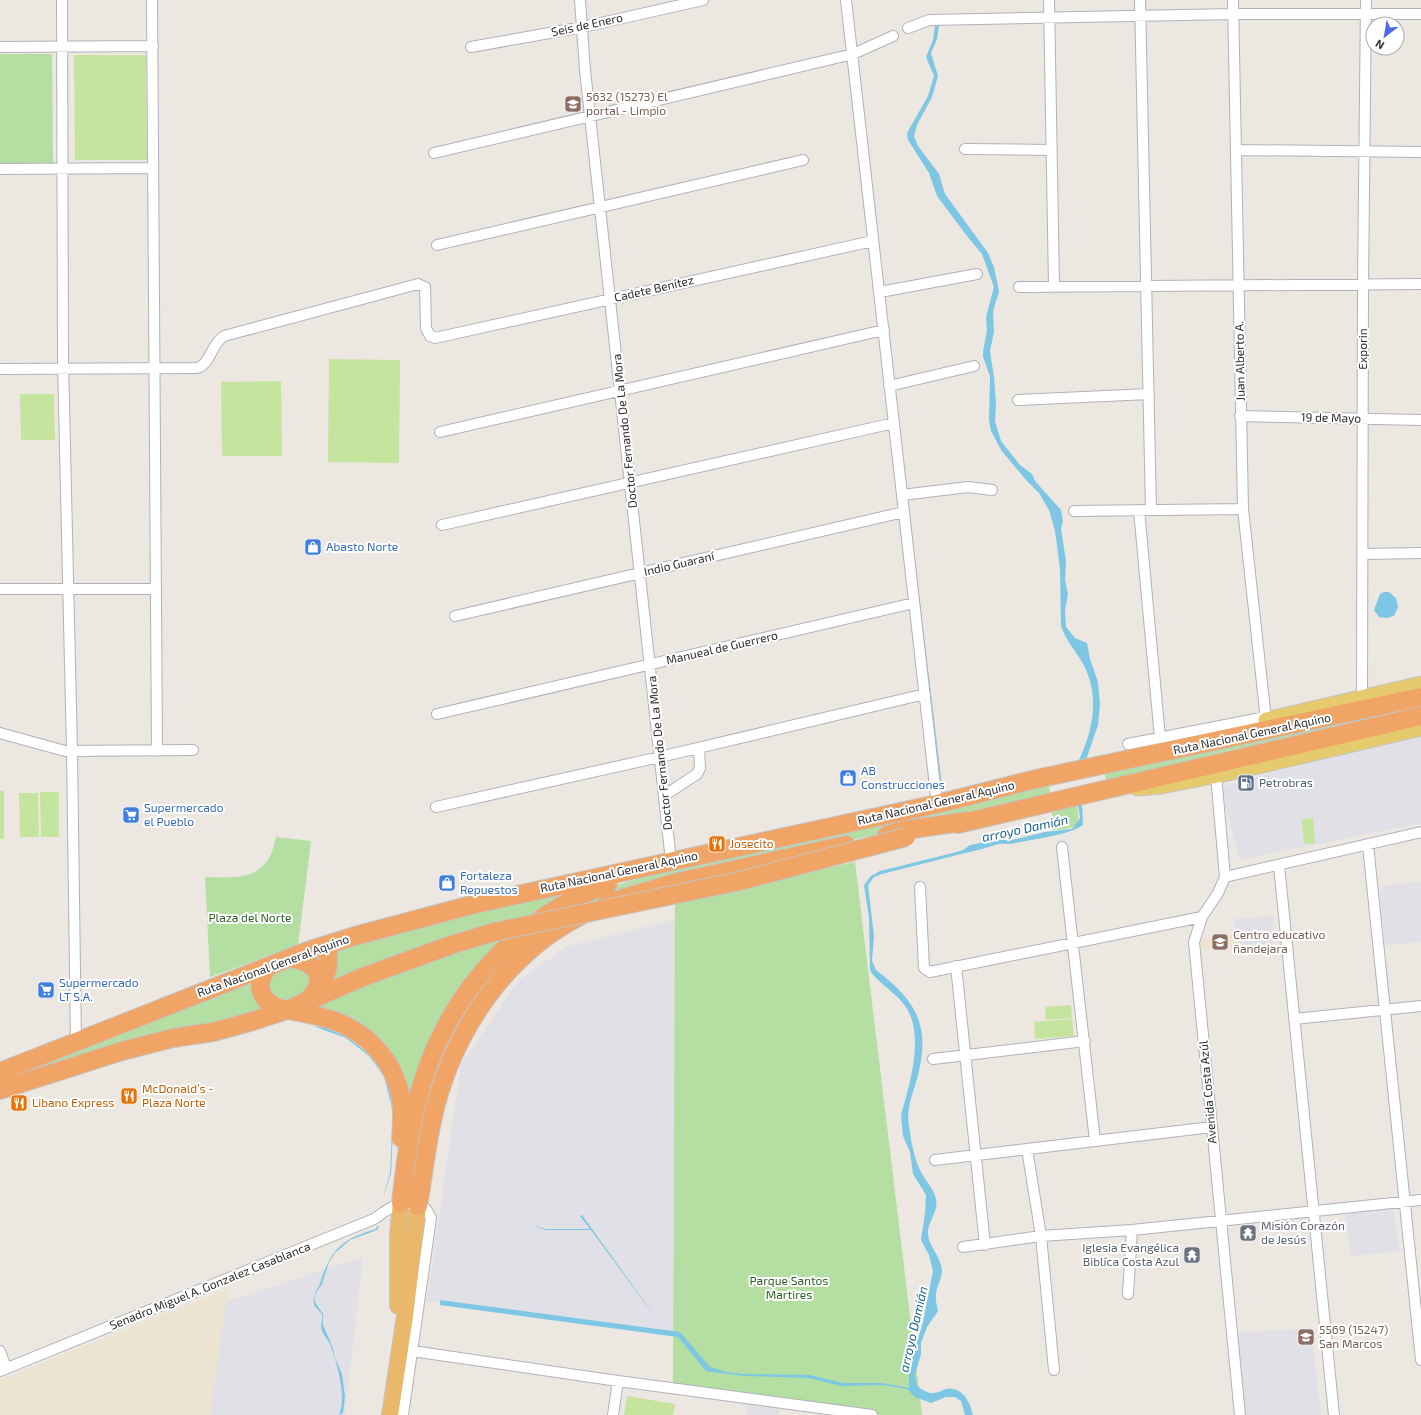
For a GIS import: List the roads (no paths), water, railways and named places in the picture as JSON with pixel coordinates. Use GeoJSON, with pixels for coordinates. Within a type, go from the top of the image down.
{"type":"FeatureCollection","features":[{"type":"Feature","properties":{"kind":"highway"},"geometry":{"type":"LineString","coordinates":[[1347,714],[1380,700],[1421,688]]}},
{"type":"Feature","properties":{"kind":"highway","name":"Ruta Nacional General Aquino"},"geometry":{"type":"LineString","coordinates":[[0,1072],[76,1044],[289,958],[326,945],[475,904],[937,804],[1036,779],[1347,714],[1421,697]]}},
{"type":"Feature","properties":{"kind":"highway","name":"Ruta Nacional General Aquino"},"geometry":{"type":"LineString","coordinates":[[0,1090],[128,1049],[182,1036],[213,1032],[287,1010],[311,996],[451,945],[494,932],[740,881],[969,821],[1421,716]]}},
{"type":"Feature","properties":{"kind":"highway"},"geometry":{"type":"LineString","coordinates":[[1148,756],[1177,740],[1266,718]]}},
{"type":"Feature","properties":{"kind":"highway"},"geometry":{"type":"LineString","coordinates":[[410,1204],[435,1105],[446,1070],[461,1037],[498,983],[532,950],[556,931],[603,904],[647,890],[905,830],[969,821]]}},
{"type":"Feature","properties":{"kind":"highway"},"geometry":{"type":"LineString","coordinates":[[406,1160],[418,1096],[427,1067],[451,1015],[485,969],[502,951],[529,927],[549,912],[589,891],[668,862]]}},
{"type":"Feature","properties":{"kind":"highway"},"geometry":{"type":"LineString","coordinates":[[311,996],[325,978],[329,964],[326,945]]}},
{"type":"Feature","properties":{"kind":"highway"},"geometry":{"type":"LineString","coordinates":[[289,958],[302,960],[315,968],[319,980],[311,996]]}},
{"type":"Feature","properties":{"kind":"highway"},"geometry":{"type":"LineString","coordinates":[[269,966],[264,972],[259,989],[263,998],[270,1005],[331,1019],[364,1036],[379,1051],[390,1068],[398,1085],[401,1100],[401,1144],[406,1160],[410,1204],[405,1316],[406,1345],[390,1415]]}},
{"type":"Feature","properties":{"kind":"highway"},"geometry":{"type":"LineString","coordinates":[[0,1083],[15,1080],[25,1082]]}},
{"type":"Feature","properties":{"kind":"main road"},"geometry":{"type":"LineString","coordinates":[[1266,718],[1421,684]]}},
{"type":"Feature","properties":{"kind":"main road"},"geometry":{"type":"LineString","coordinates":[[1118,786],[1136,788],[1161,786],[1339,748],[1421,728]]}},
{"type":"Feature","properties":{"kind":"main road"},"geometry":{"type":"LineString","coordinates":[[1198,768],[1339,748]]}},
{"type":"Feature","properties":{"kind":"street"},"geometry":{"type":"LineString","coordinates":[[62,0],[63,369],[72,751],[76,1044]]}},
{"type":"Feature","properties":{"kind":"street"},"geometry":{"type":"LineString","coordinates":[[152,0],[157,751]]}},
{"type":"Feature","properties":{"kind":"street","name":"Doctor Fernando De La Mora"},"geometry":{"type":"LineString","coordinates":[[580,0],[590,117],[651,664],[664,795],[668,862]]}},
{"type":"Feature","properties":{"kind":"street","name":"Seis de Enero"},"geometry":{"type":"LineString","coordinates":[[471,47],[583,27],[702,0]]}},
{"type":"Feature","properties":{"kind":"street"},"geometry":{"type":"LineString","coordinates":[[846,0],[937,804]]}},
{"type":"Feature","properties":{"kind":"street"},"geometry":{"type":"LineString","coordinates":[[1049,0],[1054,286]]}},
{"type":"Feature","properties":{"kind":"street"},"geometry":{"type":"LineString","coordinates":[[1140,0],[1151,510]]}},
{"type":"Feature","properties":{"kind":"street","name":"Juan Alberto A."},"geometry":{"type":"LineString","coordinates":[[1233,0],[1243,509],[1266,718]]}},
{"type":"Feature","properties":{"kind":"street","name":"Exporin"},"geometry":{"type":"LineString","coordinates":[[1362,698],[1362,418],[1366,0]]}},
{"type":"Feature","properties":{"kind":"street"},"geometry":{"type":"LineString","coordinates":[[908,28],[929,20],[1233,14],[1421,14]]}},
{"type":"Feature","properties":{"kind":"street"},"geometry":{"type":"LineString","coordinates":[[434,153],[853,54],[893,36]]}},
{"type":"Feature","properties":{"kind":"street"},"geometry":{"type":"LineString","coordinates":[[0,47],[153,46]]}},
{"type":"Feature","properties":{"kind":"street"},"geometry":{"type":"LineString","coordinates":[[965,149],[1051,150]]}},
{"type":"Feature","properties":{"kind":"street"},"geometry":{"type":"LineString","coordinates":[[1236,150],[1421,152]]}},
{"type":"Feature","properties":{"kind":"street"},"geometry":{"type":"LineString","coordinates":[[437,245],[803,160]]}},
{"type":"Feature","properties":{"kind":"street"},"geometry":{"type":"LineString","coordinates":[[0,169],[152,168]]}},
{"type":"Feature","properties":{"kind":"street","name":"Cadete Benítez"},"geometry":{"type":"LineString","coordinates":[[155,368],[202,367],[214,346],[224,336],[418,284],[424,286],[426,328],[430,336],[435,338],[873,241]]}},
{"type":"Feature","properties":{"kind":"street"},"geometry":{"type":"LineString","coordinates":[[880,292],[976,274]]}},
{"type":"Feature","properties":{"kind":"street"},"geometry":{"type":"LineString","coordinates":[[1019,287],[1421,284]]}},
{"type":"Feature","properties":{"kind":"street"},"geometry":{"type":"LineString","coordinates":[[440,432],[884,330]]}},
{"type":"Feature","properties":{"kind":"street"},"geometry":{"type":"LineString","coordinates":[[889,386],[974,366]]}},
{"type":"Feature","properties":{"kind":"street"},"geometry":{"type":"LineString","coordinates":[[0,369],[155,368]]}},
{"type":"Feature","properties":{"kind":"street"},"geometry":{"type":"LineString","coordinates":[[1018,400],[1149,394]]}},
{"type":"Feature","properties":{"kind":"street","name":"19 de Mayo"},"geometry":{"type":"LineString","coordinates":[[1240,416],[1421,420]]}},
{"type":"Feature","properties":{"kind":"street"},"geometry":{"type":"LineString","coordinates":[[442,525],[894,423]]}},
{"type":"Feature","properties":{"kind":"street"},"geometry":{"type":"LineString","coordinates":[[902,495],[968,487],[992,490]]}},
{"type":"Feature","properties":{"kind":"street"},"geometry":{"type":"LineString","coordinates":[[1074,511],[1243,509]]}},
{"type":"Feature","properties":{"kind":"street"},"geometry":{"type":"LineString","coordinates":[[1139,510],[1160,738]]}},
{"type":"Feature","properties":{"kind":"street","name":"Indio Guaraní"},"geometry":{"type":"LineString","coordinates":[[455,616],[904,512]]}},
{"type":"Feature","properties":{"kind":"street"},"geometry":{"type":"LineString","coordinates":[[1363,554],[1421,553]]}},
{"type":"Feature","properties":{"kind":"street"},"geometry":{"type":"LineString","coordinates":[[0,589],[156,589]]}},
{"type":"Feature","properties":{"kind":"street","name":"Manueal de Guerrero"},"geometry":{"type":"LineString","coordinates":[[437,714],[914,603]]}},
{"type":"Feature","properties":{"kind":"street"},"geometry":{"type":"LineString","coordinates":[[436,807],[699,748],[925,694]]}},
{"type":"Feature","properties":{"kind":"street"},"geometry":{"type":"LineString","coordinates":[[1128,744],[1266,718]]}},
{"type":"Feature","properties":{"kind":"street"},"geometry":{"type":"LineString","coordinates":[[0,733],[65,751],[193,750]]}},
{"type":"Feature","properties":{"kind":"street"},"geometry":{"type":"LineString","coordinates":[[664,795],[698,774],[700,768],[699,748]]}},
{"type":"Feature","properties":{"kind":"street","name":"Avenida Costa Azúl"},"geometry":{"type":"LineString","coordinates":[[1216,775],[1225,877],[1218,893],[1202,917],[1194,942],[1240,1415]]}},
{"type":"Feature","properties":{"kind":"street"},"geometry":{"type":"LineString","coordinates":[[1225,877],[1279,866],[1421,832]]}},
{"type":"Feature","properties":{"kind":"street"},"geometry":{"type":"LineString","coordinates":[[1368,845],[1421,1360]]}},
{"type":"Feature","properties":{"kind":"street"},"geometry":{"type":"LineString","coordinates":[[1062,847],[1074,943],[1095,1141]]}},
{"type":"Feature","properties":{"kind":"street"},"geometry":{"type":"LineString","coordinates":[[1279,866],[1334,1415]]}},
{"type":"Feature","properties":{"kind":"street"},"geometry":{"type":"LineString","coordinates":[[920,887],[924,968],[930,972],[1202,917]]}},
{"type":"Feature","properties":{"kind":"street"},"geometry":{"type":"LineString","coordinates":[[956,966],[985,1245]]}},
{"type":"Feature","properties":{"kind":"street"},"geometry":{"type":"LineString","coordinates":[[1294,1019],[1421,1006]]}},
{"type":"Feature","properties":{"kind":"street"},"geometry":{"type":"LineString","coordinates":[[933,1059],[1085,1041]]}},
{"type":"Feature","properties":{"kind":"street"},"geometry":{"type":"LineString","coordinates":[[935,1160],[1212,1127]]}},
{"type":"Feature","properties":{"kind":"street"},"geometry":{"type":"LineString","coordinates":[[1028,1149],[1041,1236],[1054,1370]]}},
{"type":"Feature","properties":{"kind":"street"},"geometry":{"type":"LineString","coordinates":[[963,1247],[1041,1236],[1132,1230],[1421,1200]]}},
{"type":"Feature","properties":{"kind":"street","name":"Senadro Miguel A. Gonzalez Casablanca"},"geometry":{"type":"LineString","coordinates":[[3,1369],[374,1219],[394,1206],[410,1204]]}},
{"type":"Feature","properties":{"kind":"street"},"geometry":{"type":"LineString","coordinates":[[1128,1294],[1132,1230]]}},
{"type":"Feature","properties":{"kind":"street"},"geometry":{"type":"LineString","coordinates":[[403,1415],[406,1345],[618,1381],[816,1411],[872,1415]]}},
{"type":"Feature","properties":{"kind":"street"},"geometry":{"type":"LineString","coordinates":[[0,1351],[3,1369]]}},
{"type":"Feature","properties":{"kind":"street"},"geometry":{"type":"LineString","coordinates":[[612,1415],[618,1381]]}},
{"type":"Feature","properties":{"kind":"water"},"geometry":{"type":"Polygon","coordinates":[[[935,25],[939,26],[937,39],[931,53],[938,76],[932,97],[917,125],[914,136],[918,146],[939,174],[945,194],[988,253],[994,267],[999,292],[993,311],[994,332],[990,351],[996,404],[995,421],[1001,441],[1020,465],[1032,474],[1035,481],[1061,510],[1063,521],[1061,529],[1066,561],[1065,580],[1068,594],[1065,610],[1066,627],[1075,638],[1087,643],[1090,659],[1098,682],[1100,704],[1098,725],[1086,760],[1078,762],[1088,738],[1091,725],[1093,713],[1092,687],[1082,662],[1061,626],[1060,569],[1055,531],[1049,510],[1039,493],[1001,450],[991,431],[989,420],[990,376],[983,357],[983,351],[987,331],[986,317],[994,287],[982,254],[937,196],[929,173],[908,140],[907,133],[928,96],[934,76],[926,57],[933,40],[935,25]]]}},
{"type":"Feature","properties":{"kind":"water"},"geometry":{"type":"Polygon","coordinates":[[[908,503],[942,785],[941,785],[908,503]]]}},
{"type":"Feature","properties":{"kind":"water"},"geometry":{"type":"Polygon","coordinates":[[[1389,592],[1396,598],[1398,607],[1394,616],[1387,618],[1379,617],[1374,610],[1380,594],[1389,592]]]}},
{"type":"Feature","properties":{"kind":"water"},"geometry":{"type":"Polygon","coordinates":[[[1082,804],[1083,825],[1078,828],[1051,836],[1013,844],[999,844],[882,874],[874,877],[868,885],[874,936],[872,961],[876,970],[902,993],[911,1005],[918,1017],[921,1030],[921,1061],[910,1102],[908,1120],[916,1160],[936,1199],[935,1213],[929,1225],[928,1234],[942,1270],[936,1296],[938,1311],[927,1327],[921,1343],[921,1354],[915,1374],[917,1386],[929,1393],[937,1393],[946,1389],[961,1392],[968,1400],[973,1415],[965,1415],[961,1401],[955,1397],[946,1397],[931,1403],[915,1397],[907,1389],[883,1385],[841,1386],[809,1378],[744,1376],[706,1371],[678,1337],[440,1305],[440,1300],[680,1332],[710,1367],[726,1372],[744,1374],[810,1375],[843,1383],[883,1383],[909,1388],[909,1369],[923,1322],[933,1271],[929,1255],[921,1240],[926,1195],[913,1174],[910,1152],[903,1136],[901,1115],[912,1073],[915,1042],[914,1027],[910,1014],[899,998],[875,977],[870,970],[869,917],[864,885],[871,876],[880,871],[953,853],[963,850],[970,845],[995,840],[1012,840],[1045,832],[1072,829],[1080,818],[1078,805],[1082,804]]]}},
{"type":"Feature","properties":{"kind":"water"},"geometry":{"type":"Polygon","coordinates":[[[313,1026],[326,1028],[347,1037],[370,1055],[386,1076],[394,1111],[391,1173],[382,1201],[390,1173],[393,1112],[384,1076],[369,1056],[346,1038],[313,1026]]]}},
{"type":"Feature","properties":{"kind":"water"},"geometry":{"type":"Polygon","coordinates":[[[582,1215],[664,1329],[591,1230],[546,1230],[531,1225],[546,1229],[590,1229],[580,1216],[582,1215]]]}},
{"type":"Feature","properties":{"kind":"water"},"geometry":{"type":"Polygon","coordinates":[[[377,1226],[379,1227],[377,1230],[350,1240],[335,1253],[329,1262],[334,1254],[339,1247],[346,1242],[354,1237],[376,1229],[377,1226]]]}},
{"type":"Feature","properties":{"kind":"water"},"geometry":{"type":"Polygon","coordinates":[[[329,1262],[322,1284],[314,1296],[324,1271],[329,1262]]]}},
{"type":"Feature","properties":{"kind":"water"},"geometry":{"type":"Polygon","coordinates":[[[314,1296],[315,1302],[323,1314],[323,1325],[342,1374],[345,1397],[343,1413],[339,1415],[342,1390],[331,1346],[322,1331],[322,1315],[314,1305],[314,1296]]]}},
{"type":"Feature","properties":{"kind":"place","name":"5632 (15273) El portal - Limpio"},"geometry":{"type":"Point","coordinates":[573,104]}},
{"type":"Feature","properties":{"kind":"place","name":"Abasto Norte"},"geometry":{"type":"Point","coordinates":[313,547]}},
{"type":"Feature","properties":{"kind":"place","name":"AB Construcciones"},"geometry":{"type":"Point","coordinates":[848,778]}},
{"type":"Feature","properties":{"kind":"place","name":"Petrobras"},"geometry":{"type":"Point","coordinates":[1246,783]}},
{"type":"Feature","properties":{"kind":"place","name":"Supermercado el Pueblo"},"geometry":{"type":"Point","coordinates":[131,815]}},
{"type":"Feature","properties":{"kind":"place","name":"Josecito"},"geometry":{"type":"Point","coordinates":[717,844]}},
{"type":"Feature","properties":{"kind":"place","name":"Fortaleza Repuestos"},"geometry":{"type":"Point","coordinates":[447,883]}},
{"type":"Feature","properties":{"kind":"place","name":"Centro educativo ñandejara"},"geometry":{"type":"Point","coordinates":[1220,942]}},
{"type":"Feature","properties":{"kind":"place","name":"Supermercado LT S.A."},"geometry":{"type":"Point","coordinates":[46,990]}},
{"type":"Feature","properties":{"kind":"place","name":"McDonald’s - Plaza Norte"},"geometry":{"type":"Point","coordinates":[129,1096]}},
{"type":"Feature","properties":{"kind":"place","name":"Libano Express"},"geometry":{"type":"Point","coordinates":[19,1103]}},
{"type":"Feature","properties":{"kind":"place","name":"Misión Corazón de Jesús"},"geometry":{"type":"Point","coordinates":[1248,1233]}},
{"type":"Feature","properties":{"kind":"place","name":"Iglesia Evangélica Biblíca Costa Azul"},"geometry":{"type":"Point","coordinates":[1192,1255]}},
{"type":"Feature","properties":{"kind":"place","name":"5569 (15247) San Marcos"},"geometry":{"type":"Point","coordinates":[1306,1337]}},
{"type":"Feature","properties":{"kind":"water label","name":"arroyo Damián"},"geometry":{"type":"Point","coordinates":[1025,828]}},
{"type":"Feature","properties":{"kind":"water label","name":"arroyo Damián"},"geometry":{"type":"Point","coordinates":[913,1329]}},
{"type":"Feature","properties":{"kind":"park label","name":"Plaza del Norte"},"geometry":{"type":"Point","coordinates":[250,918]}},
{"type":"Feature","properties":{"kind":"park label","name":"Parque Santos Martires"},"geometry":{"type":"Point","coordinates":[789,1288]}}]}
